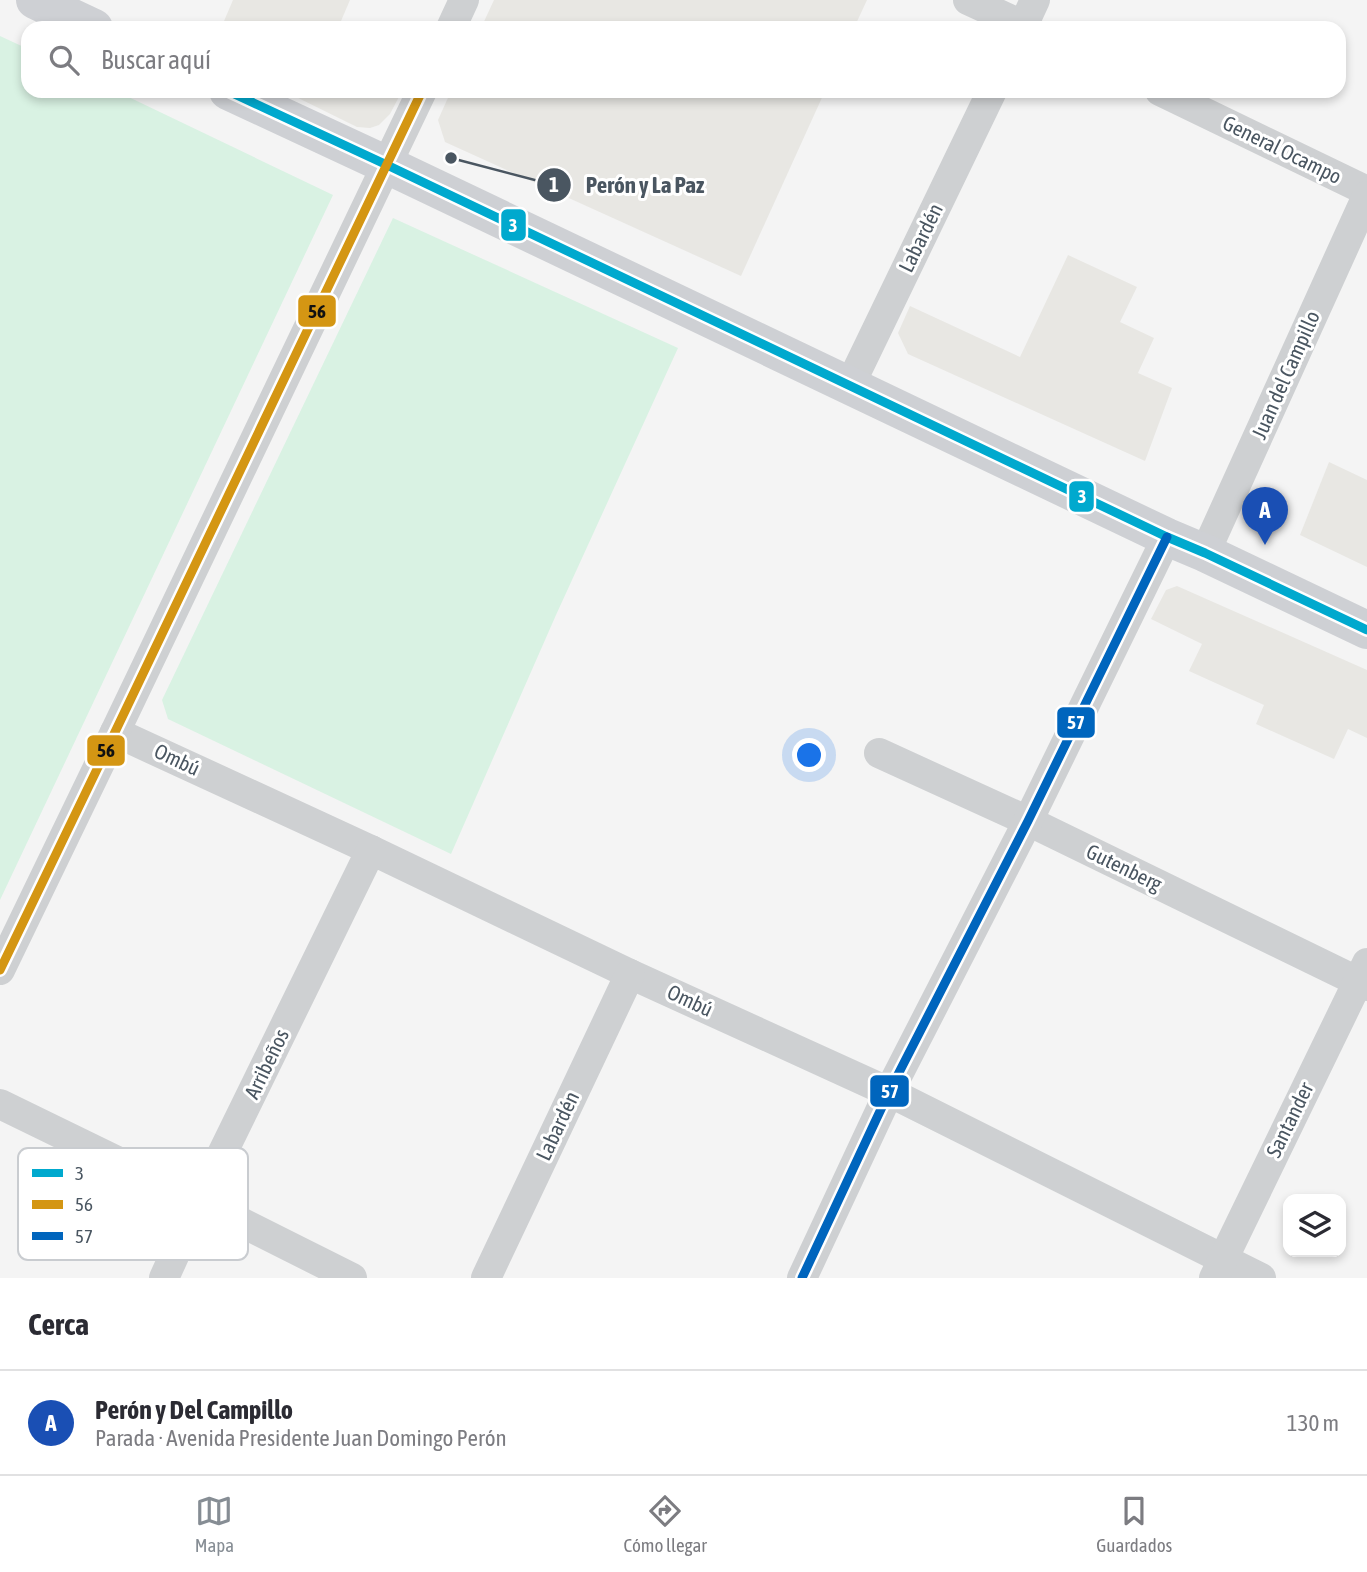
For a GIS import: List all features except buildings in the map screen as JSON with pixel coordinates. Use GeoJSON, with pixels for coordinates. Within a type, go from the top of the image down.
{"type":"FeatureCollection","features":[{"type":"Feature","properties":{"kind":"main road"},"geometry":{"type":"LineString","coordinates":[[35,0],[79,21]]}},
{"type":"Feature","properties":{"kind":"main road"},"geometry":{"type":"LineString","coordinates":[[243,98],[1367,630]]}},
{"type":"Feature","properties":{"kind":"street"},"geometry":{"type":"LineString","coordinates":[[454,21],[464,0]]}},
{"type":"Feature","properties":{"kind":"street"},"geometry":{"type":"LineString","coordinates":[[968,0],[1028,20]]}},
{"type":"Feature","properties":{"kind":"street"},"geometry":{"type":"LineString","coordinates":[[0,970],[419,98]]}},
{"type":"Feature","properties":{"kind":"street","name":"Labardén"},"geometry":{"type":"LineString","coordinates":[[850,386],[989,98]]}},
{"type":"Feature","properties":{"kind":"street","name":"General Ocampo"},"geometry":{"type":"LineString","coordinates":[[1174,98],[1367,193]]}},
{"type":"Feature","properties":{"kind":"street","name":"Juan del Campillo"},"geometry":{"type":"LineString","coordinates":[[1205,553],[1367,193]]}},
{"type":"Feature","properties":{"kind":"street"},"geometry":{"type":"LineString","coordinates":[[802,1278],[889,1093],[1028,821],[1167,537]]}},
{"type":"Feature","properties":{"kind":"street","name":"Ombú"},"geometry":{"type":"LineString","coordinates":[[115,732],[889,1093],[1218,1269],[1261,1278]]}},
{"type":"Feature","properties":{"kind":"street","name":"Gutenberg"},"geometry":{"type":"LineString","coordinates":[[879,753],[1364,977]]}},
{"type":"Feature","properties":{"kind":"street","name":"Arribeños"},"geometry":{"type":"LineString","coordinates":[[225,1148],[371,850]]}},
{"type":"Feature","properties":{"kind":"street","name":"Labardén"},"geometry":{"type":"LineString","coordinates":[[486,1278],[630,974]]}},
{"type":"Feature","properties":{"kind":"street","name":"Santander"},"geometry":{"type":"LineString","coordinates":[[1218,1269],[1364,977]]}},
{"type":"Feature","properties":{"kind":"street"},"geometry":{"type":"LineString","coordinates":[[0,1104],[90,1148]]}},
{"type":"Feature","properties":{"kind":"street"},"geometry":{"type":"LineString","coordinates":[[248,1226],[352,1278]]}},
{"type":"Feature","properties":{"kind":"street","name":"Arribeños"},"geometry":{"type":"LineString","coordinates":[[164,1278],[172,1260]]}},
{"type":"Feature","properties":{"kind":"shaded area"},"geometry":{"type":"Polygon","coordinates":[[[233,0],[350,0],[341,21],[224,21],[233,0]]]}},
{"type":"Feature","properties":{"kind":"shaded area"},"geometry":{"type":"Polygon","coordinates":[[[494,0],[867,0],[857,21],[484,21],[494,0]]]}},
{"type":"Feature","properties":{"kind":"shaded area"},"geometry":{"type":"Polygon","coordinates":[[[298,98],[398,98],[390,114],[379,125],[370,128],[357,127],[298,98]]]}},
{"type":"Feature","properties":{"kind":"shaded area"},"geometry":{"type":"Polygon","coordinates":[[[448,98],[822,98],[741,276],[445,142],[438,120],[448,98]]]}},
{"type":"Feature","properties":{"kind":"shaded area"},"geometry":{"type":"Polygon","coordinates":[[[1068,255],[1137,287],[1120,322],[1154,338],[1138,373],[1172,388],[1145,461],[908,354],[898,333],[910,306],[1020,357],[1068,255]]]}},
{"type":"Feature","properties":{"kind":"shaded area"},"geometry":{"type":"Polygon","coordinates":[[[1329,462],[1367,480],[1367,567],[1300,535],[1329,462]]]}},
{"type":"Feature","properties":{"kind":"shaded area"},"geometry":{"type":"Polygon","coordinates":[[[1177,586],[1367,670],[1367,738],[1348,729],[1334,759],[1256,724],[1264,705],[1189,671],[1202,644],[1151,619],[1166,590],[1177,586]]]}},
{"type":"Feature","properties":{"kind":"green space"},"geometry":{"type":"Polygon","coordinates":[[[0,36],[21,46],[21,98],[131,98],[333,195],[0,900],[0,36]]]}},
{"type":"Feature","properties":{"kind":"green space"},"geometry":{"type":"Polygon","coordinates":[[[393,218],[678,348],[451,854],[168,719],[162,700],[393,218]]]}},
{"type":"Feature","properties":{"kind":"transit line","name":"3"},"geometry":{"type":"LineString","coordinates":[[243,98],[1367,630]]}},
{"type":"Feature","properties":{"kind":"transit line","name":"56"},"geometry":{"type":"LineString","coordinates":[[0,970],[419,98]]}},
{"type":"Feature","properties":{"kind":"transit line","name":"57"},"geometry":{"type":"LineString","coordinates":[[802,1278],[889,1092],[1028,821],[1167,537]]}},
{"type":"Feature","properties":{"kind":"place","name":"Perón y La Paz"},"geometry":{"type":"Point","coordinates":[451,158]}},
{"type":"Feature","properties":{"kind":"place","name":"Perón y Del Campillo"},"geometry":{"type":"Point","coordinates":[1265,545]}}]}
